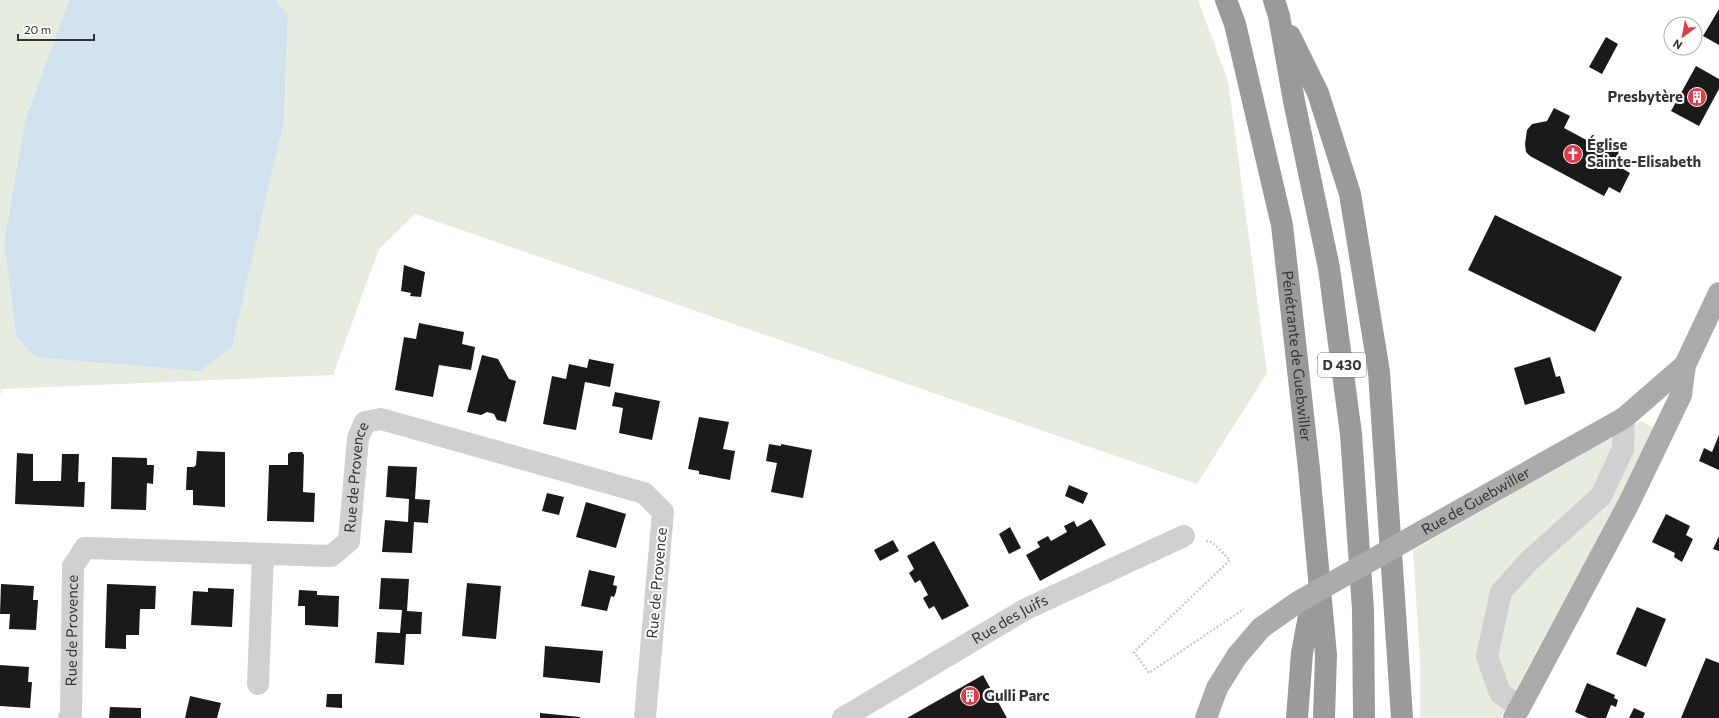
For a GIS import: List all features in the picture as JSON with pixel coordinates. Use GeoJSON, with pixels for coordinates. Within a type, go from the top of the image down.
{"type":"FeatureCollection","features":[{"type":"Feature","properties":{"kind":"highway","name":"Pénétrante de Guebwiller"},"geometry":{"type":"LineString","coordinates":[[1226,0],[1235,24],[1282,225],[1309,469],[1326,655],[1324,718]]}},
{"type":"Feature","properties":{"kind":"highway"},"geometry":{"type":"LineString","coordinates":[[1277,8],[1318,93],[1350,194],[1379,372],[1402,718]]}},
{"type":"Feature","properties":{"kind":"highway","name":"D 430"},"geometry":{"type":"LineString","coordinates":[[1277,8],[1329,268],[1351,434],[1363,610],[1364,718]]}},
{"type":"Feature","properties":{"kind":"highway"},"geometry":{"type":"LineString","coordinates":[[1297,718],[1302,653],[1318,568]]}},
{"type":"Feature","properties":{"kind":"main road","name":"Rue de Guebwiller"},"geometry":{"type":"LineString","coordinates":[[1517,713],[1629,503],[1681,395],[1685,365],[1719,293]]}},
{"type":"Feature","properties":{"kind":"main road","name":"Rue de Guebwiller"},"geometry":{"type":"LineString","coordinates":[[1206,718],[1217,688],[1237,656],[1261,628],[1298,602],[1624,418],[1685,365]]}},
{"type":"Feature","properties":{"kind":"street"},"geometry":{"type":"LineString","coordinates":[[1517,713],[1500,693],[1487,656],[1501,592],[1529,561],[1601,496],[1623,449],[1624,418]]}},
{"type":"Feature","properties":{"kind":"street","name":"Rue de Provence"},"geometry":{"type":"LineString","coordinates":[[69,718],[71,715],[73,566],[85,548],[331,556],[348,541],[358,438],[365,422],[381,419],[644,493],[663,512],[646,718]]}},
{"type":"Feature","properties":{"kind":"street","name":"Rue des Juifs"},"geometry":{"type":"LineString","coordinates":[[843,718],[1026,609],[1184,536]]}},
{"type":"Feature","properties":{"kind":"street"},"geometry":{"type":"LineString","coordinates":[[258,684],[263,554]]}},
{"type":"Feature","properties":{"kind":"path"},"geometry":{"type":"LineString","coordinates":[[1184,536],[1212,542],[1230,560],[1134,652],[1149,673],[1245,608]]}},
{"type":"Feature","properties":{"kind":"shaded area"},"geometry":{"type":"Polygon","coordinates":[[[0,0],[69,0],[25,120],[4,241],[16,336],[232,347],[284,121],[288,15],[276,0],[1198,0],[1228,81],[1267,373],[1197,484],[415,214],[379,249],[333,375],[1,389],[0,399],[0,0]]]}},
{"type":"Feature","properties":{"kind":"shaded area"},"geometry":{"type":"Polygon","coordinates":[[[1641,421],[1654,428],[1599,538],[1501,718],[1420,718],[1420,662],[1413,550],[1641,421]]]}},
{"type":"Feature","properties":{"kind":"water"},"geometry":{"type":"Polygon","coordinates":[[[69,0],[276,0],[288,15],[284,121],[232,347],[200,371],[35,357],[16,336],[4,242],[25,120],[69,0]]]}},
{"type":"Feature","properties":{"kind":"building"},"geometry":{"type":"Polygon","coordinates":[[[1719,9],[1719,45],[1703,36],[1719,9]]]}},
{"type":"Feature","properties":{"kind":"building"},"geometry":{"type":"Polygon","coordinates":[[[1606,37],[1618,44],[1602,74],[1589,67],[1606,37]]]}},
{"type":"Feature","properties":{"kind":"building","name":"Presbytère"},"geometry":{"type":"Polygon","coordinates":[[[1696,66],[1719,79],[1719,89],[1699,126],[1671,111],[1696,66]]]}},
{"type":"Feature","properties":{"kind":"building","name":"Église Sainte-Elisabeth"},"geometry":{"type":"Polygon","coordinates":[[[1554,108],[1570,116],[1564,128],[1607,151],[1613,147],[1619,150],[1618,155],[1624,159],[1620,167],[1630,173],[1620,193],[1609,187],[1604,196],[1530,156],[1526,152],[1525,144],[1527,130],[1532,124],[1547,121],[1554,108]]]}},
{"type":"Feature","properties":{"kind":"building"},"geometry":{"type":"Polygon","coordinates":[[[1495,215],[1622,277],[1595,332],[1468,270],[1495,215]]]}},
{"type":"Feature","properties":{"kind":"building"},"geometry":{"type":"Polygon","coordinates":[[[404,265],[425,272],[421,297],[410,296],[411,293],[401,291],[404,265]]]}},
{"type":"Feature","properties":{"kind":"building"},"geometry":{"type":"Polygon","coordinates":[[[419,323],[464,332],[462,344],[475,347],[471,370],[439,365],[433,397],[395,390],[404,337],[416,339],[419,323]]]}},
{"type":"Feature","properties":{"kind":"building"},"geometry":{"type":"Polygon","coordinates":[[[482,355],[498,359],[509,379],[516,381],[506,422],[497,420],[494,414],[491,413],[487,412],[481,415],[467,412],[482,355]]]}},
{"type":"Feature","properties":{"kind":"building"},"geometry":{"type":"Polygon","coordinates":[[[1550,357],[1556,377],[1560,376],[1565,393],[1525,405],[1514,368],[1550,357]]]}},
{"type":"Feature","properties":{"kind":"building"},"geometry":{"type":"Polygon","coordinates":[[[589,359],[614,364],[610,387],[585,382],[576,430],[543,424],[552,376],[566,379],[569,364],[587,368],[589,359]]]}},
{"type":"Feature","properties":{"kind":"building"},"geometry":{"type":"Polygon","coordinates":[[[615,392],[660,401],[652,440],[619,433],[623,408],[612,406],[615,392]]]}},
{"type":"Feature","properties":{"kind":"building"},"geometry":{"type":"Polygon","coordinates":[[[699,417],[729,422],[723,449],[735,451],[730,480],[699,474],[699,471],[688,469],[699,417]]]}},
{"type":"Feature","properties":{"kind":"building"},"geometry":{"type":"Polygon","coordinates":[[[1719,435],[1719,470],[1699,461],[1704,448],[1712,452],[1719,435]]]}},
{"type":"Feature","properties":{"kind":"building"},"geometry":{"type":"Polygon","coordinates":[[[769,444],[781,446],[781,444],[812,450],[803,498],[771,492],[777,463],[766,461],[769,444]]]}},
{"type":"Feature","properties":{"kind":"building"},"geometry":{"type":"Polygon","coordinates":[[[197,451],[225,452],[225,507],[193,505],[193,490],[186,490],[187,467],[194,467],[196,465],[197,451]]]}},
{"type":"Feature","properties":{"kind":"building"},"geometry":{"type":"Polygon","coordinates":[[[291,452],[302,452],[304,455],[303,492],[315,493],[314,522],[267,521],[269,465],[288,465],[288,454],[291,452]]]}},
{"type":"Feature","properties":{"kind":"building"},"geometry":{"type":"Polygon","coordinates":[[[17,453],[33,454],[33,481],[61,481],[62,454],[79,454],[78,482],[85,482],[84,507],[15,504],[17,453]]]}},
{"type":"Feature","properties":{"kind":"building"},"geometry":{"type":"Polygon","coordinates":[[[112,457],[147,458],[147,465],[154,465],[153,484],[147,483],[146,510],[111,509],[112,457]]]}},
{"type":"Feature","properties":{"kind":"building"},"geometry":{"type":"Polygon","coordinates":[[[388,466],[417,467],[415,499],[430,500],[428,523],[414,522],[412,553],[382,552],[385,520],[408,522],[409,499],[386,497],[388,466]]]}},
{"type":"Feature","properties":{"kind":"building"},"geometry":{"type":"Polygon","coordinates":[[[1069,485],[1088,493],[1083,504],[1065,496],[1069,485]]]}},
{"type":"Feature","properties":{"kind":"building"},"geometry":{"type":"Polygon","coordinates":[[[547,493],[564,497],[559,515],[542,511],[547,493]]]}},
{"type":"Feature","properties":{"kind":"building"},"geometry":{"type":"Polygon","coordinates":[[[586,502],[626,514],[616,548],[576,537],[586,502]]]}},
{"type":"Feature","properties":{"kind":"building"},"geometry":{"type":"Polygon","coordinates":[[[1666,514],[1690,526],[1686,535],[1693,539],[1682,562],[1674,557],[1675,553],[1652,542],[1666,514]]]}},
{"type":"Feature","properties":{"kind":"building"},"geometry":{"type":"Polygon","coordinates":[[[1091,519],[1106,545],[1040,581],[1026,555],[1040,547],[1037,542],[1048,536],[1051,541],[1067,532],[1064,526],[1074,521],[1077,527],[1091,519]]]}},
{"type":"Feature","properties":{"kind":"building"},"geometry":{"type":"Polygon","coordinates":[[[1010,527],[1021,548],[1009,554],[999,534],[1010,527]]]}},
{"type":"Feature","properties":{"kind":"building"},"geometry":{"type":"Polygon","coordinates":[[[1719,536],[1719,551],[1713,549],[1719,536]]]}},
{"type":"Feature","properties":{"kind":"building"},"geometry":{"type":"Polygon","coordinates":[[[893,540],[899,551],[880,561],[874,550],[893,540]]]}},
{"type":"Feature","properties":{"kind":"building"},"geometry":{"type":"Polygon","coordinates":[[[934,541],[969,606],[942,620],[934,606],[929,609],[923,598],[928,595],[920,580],[915,583],[909,573],[914,569],[907,556],[934,541]]]}},
{"type":"Feature","properties":{"kind":"building"},"geometry":{"type":"Polygon","coordinates":[[[589,570],[615,576],[613,585],[617,586],[616,592],[614,597],[611,596],[607,611],[581,606],[589,570]]]}},
{"type":"Feature","properties":{"kind":"building"},"geometry":{"type":"Polygon","coordinates":[[[381,578],[409,579],[407,611],[422,612],[421,634],[406,634],[404,665],[375,663],[377,632],[400,633],[402,610],[379,609],[381,578]]]}},
{"type":"Feature","properties":{"kind":"building"},"geometry":{"type":"Polygon","coordinates":[[[467,583],[501,586],[496,639],[462,636],[467,583]]]}},
{"type":"Feature","properties":{"kind":"building"},"geometry":{"type":"Polygon","coordinates":[[[1,584],[34,586],[33,600],[38,600],[36,630],[9,629],[10,614],[0,614],[1,584]]]}},
{"type":"Feature","properties":{"kind":"building"},"geometry":{"type":"Polygon","coordinates":[[[107,584],[156,586],[155,609],[140,609],[139,635],[126,635],[126,649],[105,648],[107,584]]]}},
{"type":"Feature","properties":{"kind":"building"},"geometry":{"type":"Polygon","coordinates":[[[208,588],[234,589],[232,627],[191,625],[193,591],[208,592],[208,588]]]}},
{"type":"Feature","properties":{"kind":"building"},"geometry":{"type":"Polygon","coordinates":[[[299,590],[317,591],[317,595],[339,596],[338,627],[305,625],[305,606],[298,606],[299,590]]]}},
{"type":"Feature","properties":{"kind":"building"},"geometry":{"type":"Polygon","coordinates":[[[1637,607],[1666,619],[1646,667],[1616,654],[1637,607]]]}},
{"type":"Feature","properties":{"kind":"building"},"geometry":{"type":"Polygon","coordinates":[[[545,646],[603,651],[600,683],[543,677],[545,646]]]}},
{"type":"Feature","properties":{"kind":"building"},"geometry":{"type":"Polygon","coordinates":[[[1706,658],[1719,663],[1719,718],[1681,718],[1706,658]]]}},
{"type":"Feature","properties":{"kind":"building"},"geometry":{"type":"Polygon","coordinates":[[[0,665],[29,667],[28,682],[32,682],[30,708],[0,706],[0,665]]]}},
{"type":"Feature","properties":{"kind":"building","name":"Gulli Parc"},"geometry":{"type":"Polygon","coordinates":[[[983,675],[1007,718],[907,718],[983,675]]]}},
{"type":"Feature","properties":{"kind":"building"},"geometry":{"type":"Polygon","coordinates":[[[1587,683],[1615,695],[1614,698],[1618,700],[1616,707],[1611,705],[1606,718],[1588,718],[1575,712],[1587,683]]]}},
{"type":"Feature","properties":{"kind":"building"},"geometry":{"type":"Polygon","coordinates":[[[327,694],[342,694],[342,708],[326,707],[327,694]]]}},
{"type":"Feature","properties":{"kind":"building"},"geometry":{"type":"Polygon","coordinates":[[[190,696],[221,703],[217,718],[185,718],[190,696]]]}},
{"type":"Feature","properties":{"kind":"building"},"geometry":{"type":"Polygon","coordinates":[[[110,707],[141,708],[141,718],[109,718],[110,707]]]}},
{"type":"Feature","properties":{"kind":"building"},"geometry":{"type":"Polygon","coordinates":[[[1634,708],[1645,713],[1643,718],[1629,718],[1634,708]]]}},
{"type":"Feature","properties":{"kind":"building"},"geometry":{"type":"Polygon","coordinates":[[[540,713],[580,717],[580,718],[540,718],[540,713]]]}},
{"type":"Feature","properties":{"kind":"place","name":"Presbytère"},"geometry":{"type":"Point","coordinates":[1697,97]}},
{"type":"Feature","properties":{"kind":"place","name":"Église Sainte-Elisabeth"},"geometry":{"type":"Point","coordinates":[1573,154]}},
{"type":"Feature","properties":{"kind":"place","name":"Gulli Parc"},"geometry":{"type":"Point","coordinates":[970,696]}}]}
